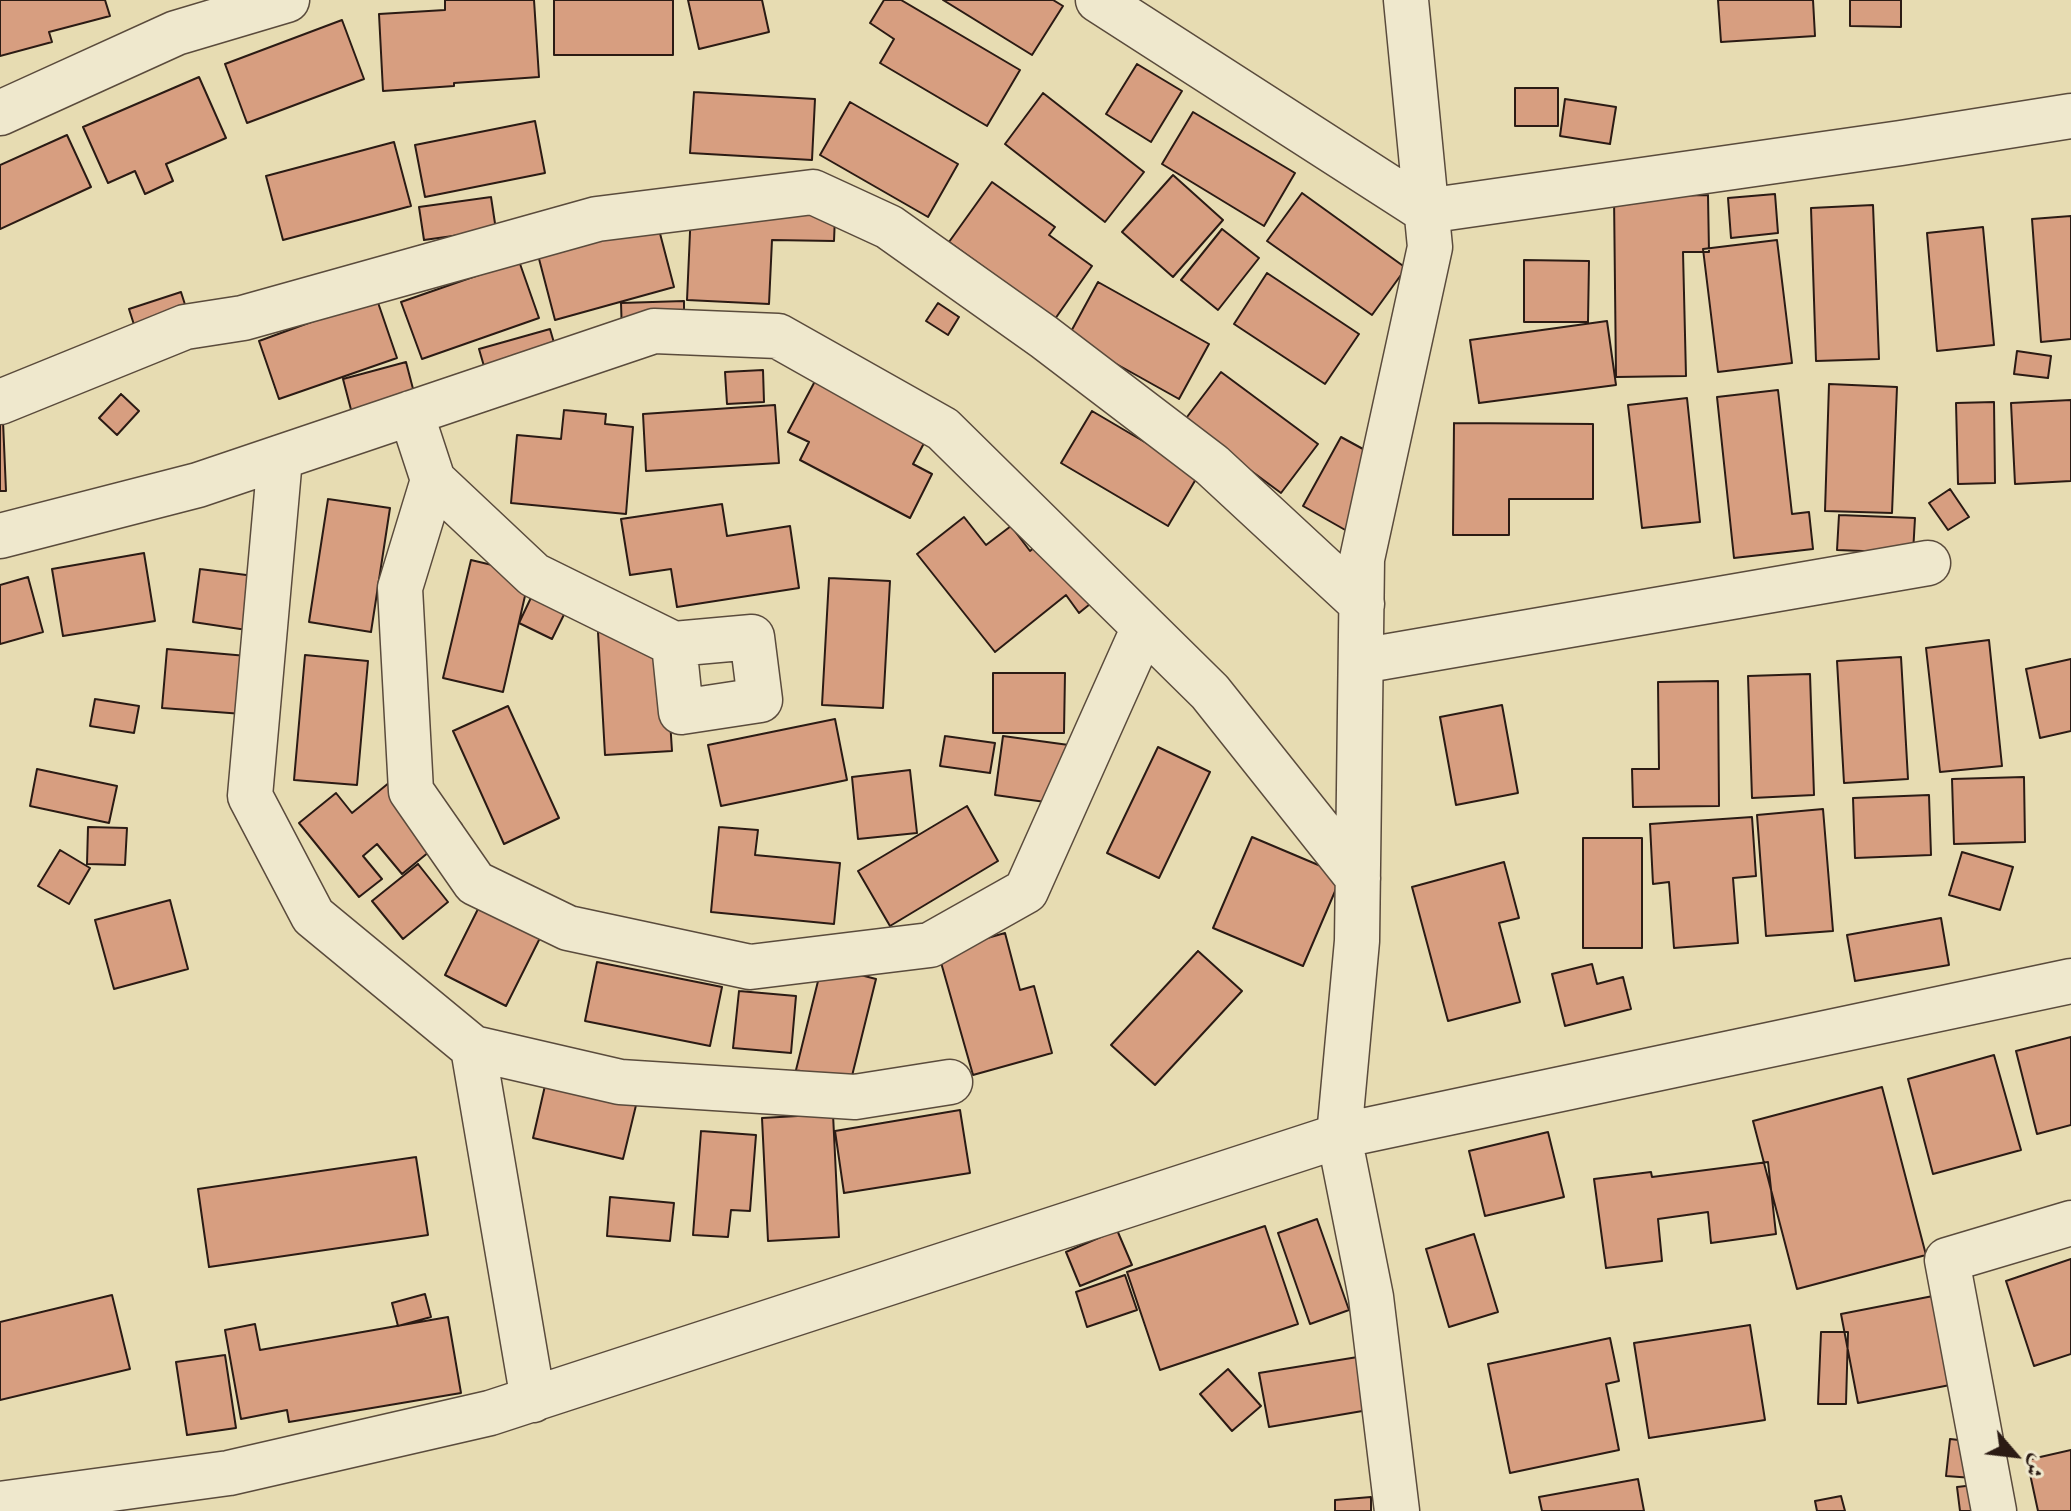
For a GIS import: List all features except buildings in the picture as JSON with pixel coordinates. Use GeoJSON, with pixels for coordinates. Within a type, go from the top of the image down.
{"type":"FeatureCollection","features":[{"type":"Feature","properties":{"kind":"street"},"geometry":{"type":"LineString","coordinates":[[0,113],[176,33],[287,0]]}},
{"type":"Feature","properties":{"kind":"street"},"geometry":{"type":"LineString","coordinates":[[1098,0],[1426,211],[2071,116]]}},
{"type":"Feature","properties":{"kind":"street"},"geometry":{"type":"LineString","coordinates":[[1397,1511],[1371,1297],[1339,1136],[1357,941],[1362,559],[1430,247],[1406,0]]}},
{"type":"Feature","properties":{"kind":"street"},"geometry":{"type":"LineString","coordinates":[[0,402],[185,327],[243,318],[597,219],[813,192],[889,227],[1044,337],[1212,465],[1362,604]]}},
{"type":"Feature","properties":{"kind":"street"},"geometry":{"type":"LineString","coordinates":[[0,536],[198,485],[654,331],[778,336],[943,429],[1210,692],[1358,878]]}},
{"type":"Feature","properties":{"kind":"street"},"geometry":{"type":"LineString","coordinates":[[411,413],[433,480],[534,575],[674,644]]}},
{"type":"Feature","properties":{"kind":"street"},"geometry":{"type":"LineString","coordinates":[[280,458],[250,796],[313,916],[473,1048],[620,1082],[855,1097],[950,1082]]}},
{"type":"Feature","properties":{"kind":"street"},"geometry":{"type":"LineString","coordinates":[[433,480],[400,588],[411,791],[475,883],[568,928],[750,967],[930,945],[1026,891],[1144,627]]}},
{"type":"Feature","properties":{"kind":"street"},"geometry":{"type":"LineString","coordinates":[[1361,661],[1928,563]]}},
{"type":"Feature","properties":{"kind":"street"},"geometry":{"type":"LineString","coordinates":[[0,1504],[229,1473],[490,1413],[1339,1136],[2071,981]]}},
{"type":"Feature","properties":{"kind":"street"},"geometry":{"type":"LineString","coordinates":[[473,1048],[533,1400]]}},
{"type":"Feature","properties":{"kind":"street"},"geometry":{"type":"LineString","coordinates":[[1994,1511],[1947,1260],[2071,1223]]}}]}
